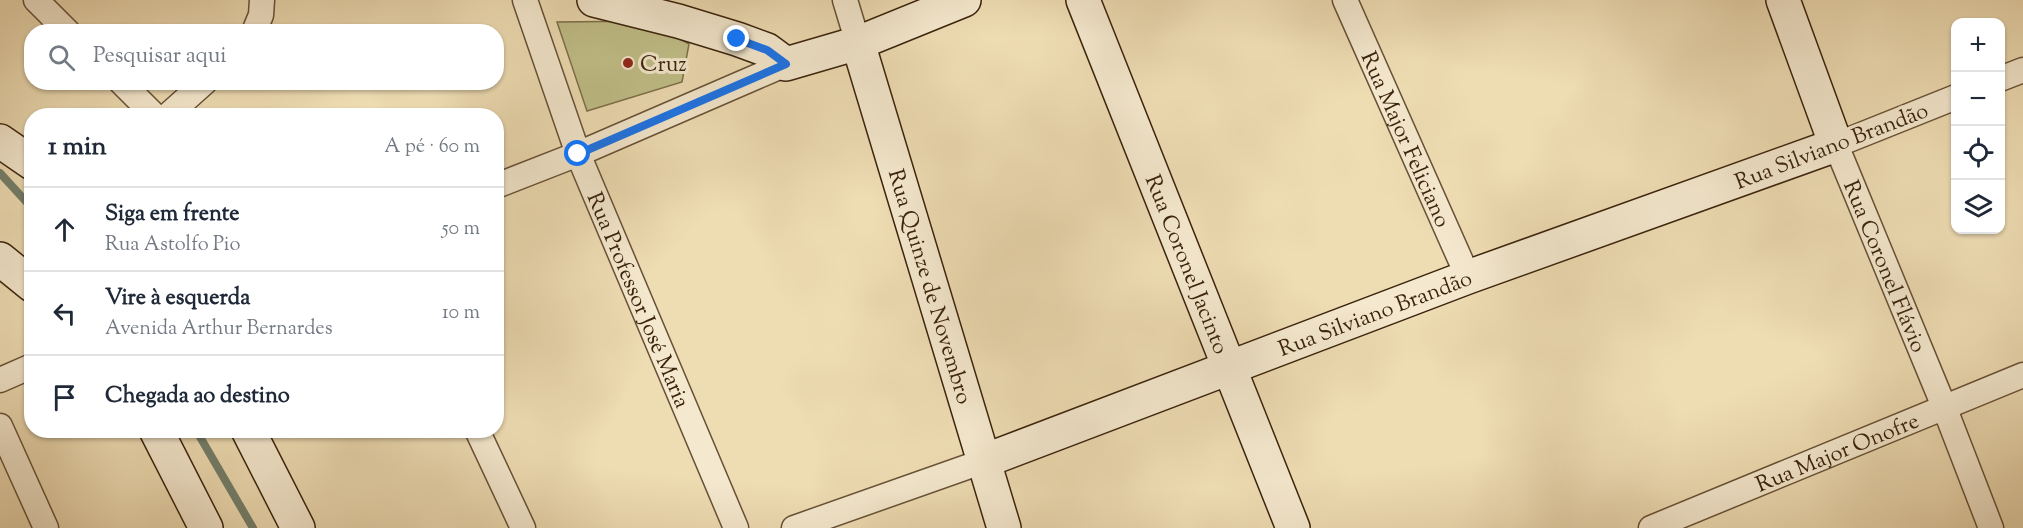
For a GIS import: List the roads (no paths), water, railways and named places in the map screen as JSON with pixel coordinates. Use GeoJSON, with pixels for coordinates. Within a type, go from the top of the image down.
{"type":"FeatureCollection","features":[{"type":"Feature","properties":{"kind":"street"},"geometry":{"type":"LineString","coordinates":[[36,0],[60,24]]}},
{"type":"Feature","properties":{"kind":"street"},"geometry":{"type":"LineString","coordinates":[[257,24],[261,15],[262,0]]}},
{"type":"Feature","properties":{"kind":"street","name":"Rua Professor José Maria"},"geometry":{"type":"LineString","coordinates":[[525,0],[578,154],[736,528]]}},
{"type":"Feature","properties":{"kind":"street"},"geometry":{"type":"LineString","coordinates":[[594,0],[673,10],[767,50],[786,64]]}},
{"type":"Feature","properties":{"kind":"street"},"geometry":{"type":"LineString","coordinates":[[845,0],[858,43]]}},
{"type":"Feature","properties":{"kind":"street"},"geometry":{"type":"LineString","coordinates":[[504,183],[578,154],[786,64],[858,43],[964,0]]}},
{"type":"Feature","properties":{"kind":"street","name":"Rua Coronel Jacinto"},"geometry":{"type":"LineString","coordinates":[[1083,0],[1293,528]]}},
{"type":"Feature","properties":{"kind":"street","name":"Rua Major Feliciano"},"geometry":{"type":"LineString","coordinates":[[1345,0],[1468,277]]}},
{"type":"Feature","properties":{"kind":"street","name":"Rua Coronel Flávio"},"geometry":{"type":"LineString","coordinates":[[1784,0],[1836,145],[1945,409],[1991,528]]}},
{"type":"Feature","properties":{"kind":"street","name":"Rua Quinze de Novembro"},"geometry":{"type":"LineString","coordinates":[[858,43],[1004,528]]}},
{"type":"Feature","properties":{"kind":"street"},"geometry":{"type":"LineString","coordinates":[[2005,77],[2023,70]]}},
{"type":"Feature","properties":{"kind":"street"},"geometry":{"type":"LineString","coordinates":[[129,90],[147,108]]}},
{"type":"Feature","properties":{"kind":"street"},"geometry":{"type":"LineString","coordinates":[[176,108],[196,90]]}},
{"type":"Feature","properties":{"kind":"street","name":"Rua Silviano Brandão"},"geometry":{"type":"LineString","coordinates":[[794,528],[984,461],[1468,277],[1836,145],[1951,99]]}},
{"type":"Feature","properties":{"kind":"street"},"geometry":{"type":"LineString","coordinates":[[0,141],[24,158]]}},
{"type":"Feature","properties":{"kind":"street"},"geometry":{"type":"LineString","coordinates":[[0,259],[24,278]]}},
{"type":"Feature","properties":{"kind":"street"},"geometry":{"type":"LineString","coordinates":[[0,380],[24,370]]}},
{"type":"Feature","properties":{"kind":"street","name":"Rua Major Onofre"},"geometry":{"type":"LineString","coordinates":[[1651,528],[2023,375]]}},
{"type":"Feature","properties":{"kind":"street"},"geometry":{"type":"LineString","coordinates":[[0,426],[46,528]]}},
{"type":"Feature","properties":{"kind":"street"},"geometry":{"type":"LineString","coordinates":[[160,438],[206,528]]}},
{"type":"Feature","properties":{"kind":"street"},"geometry":{"type":"LineString","coordinates":[[252,438],[298,528]]}},
{"type":"Feature","properties":{"kind":"street"},"geometry":{"type":"LineString","coordinates":[[481,438],[523,528]]}},
{"type":"Feature","properties":{"kind":"waterway"},"geometry":{"type":"LineString","coordinates":[[0,173],[24,199]]}},
{"type":"Feature","properties":{"kind":"waterway"},"geometry":{"type":"LineString","coordinates":[[201,438],[253,528]]}},
{"type":"Feature","properties":{"kind":"place","name":"Cruz"},"geometry":{"type":"Point","coordinates":[628,63]}}]}
